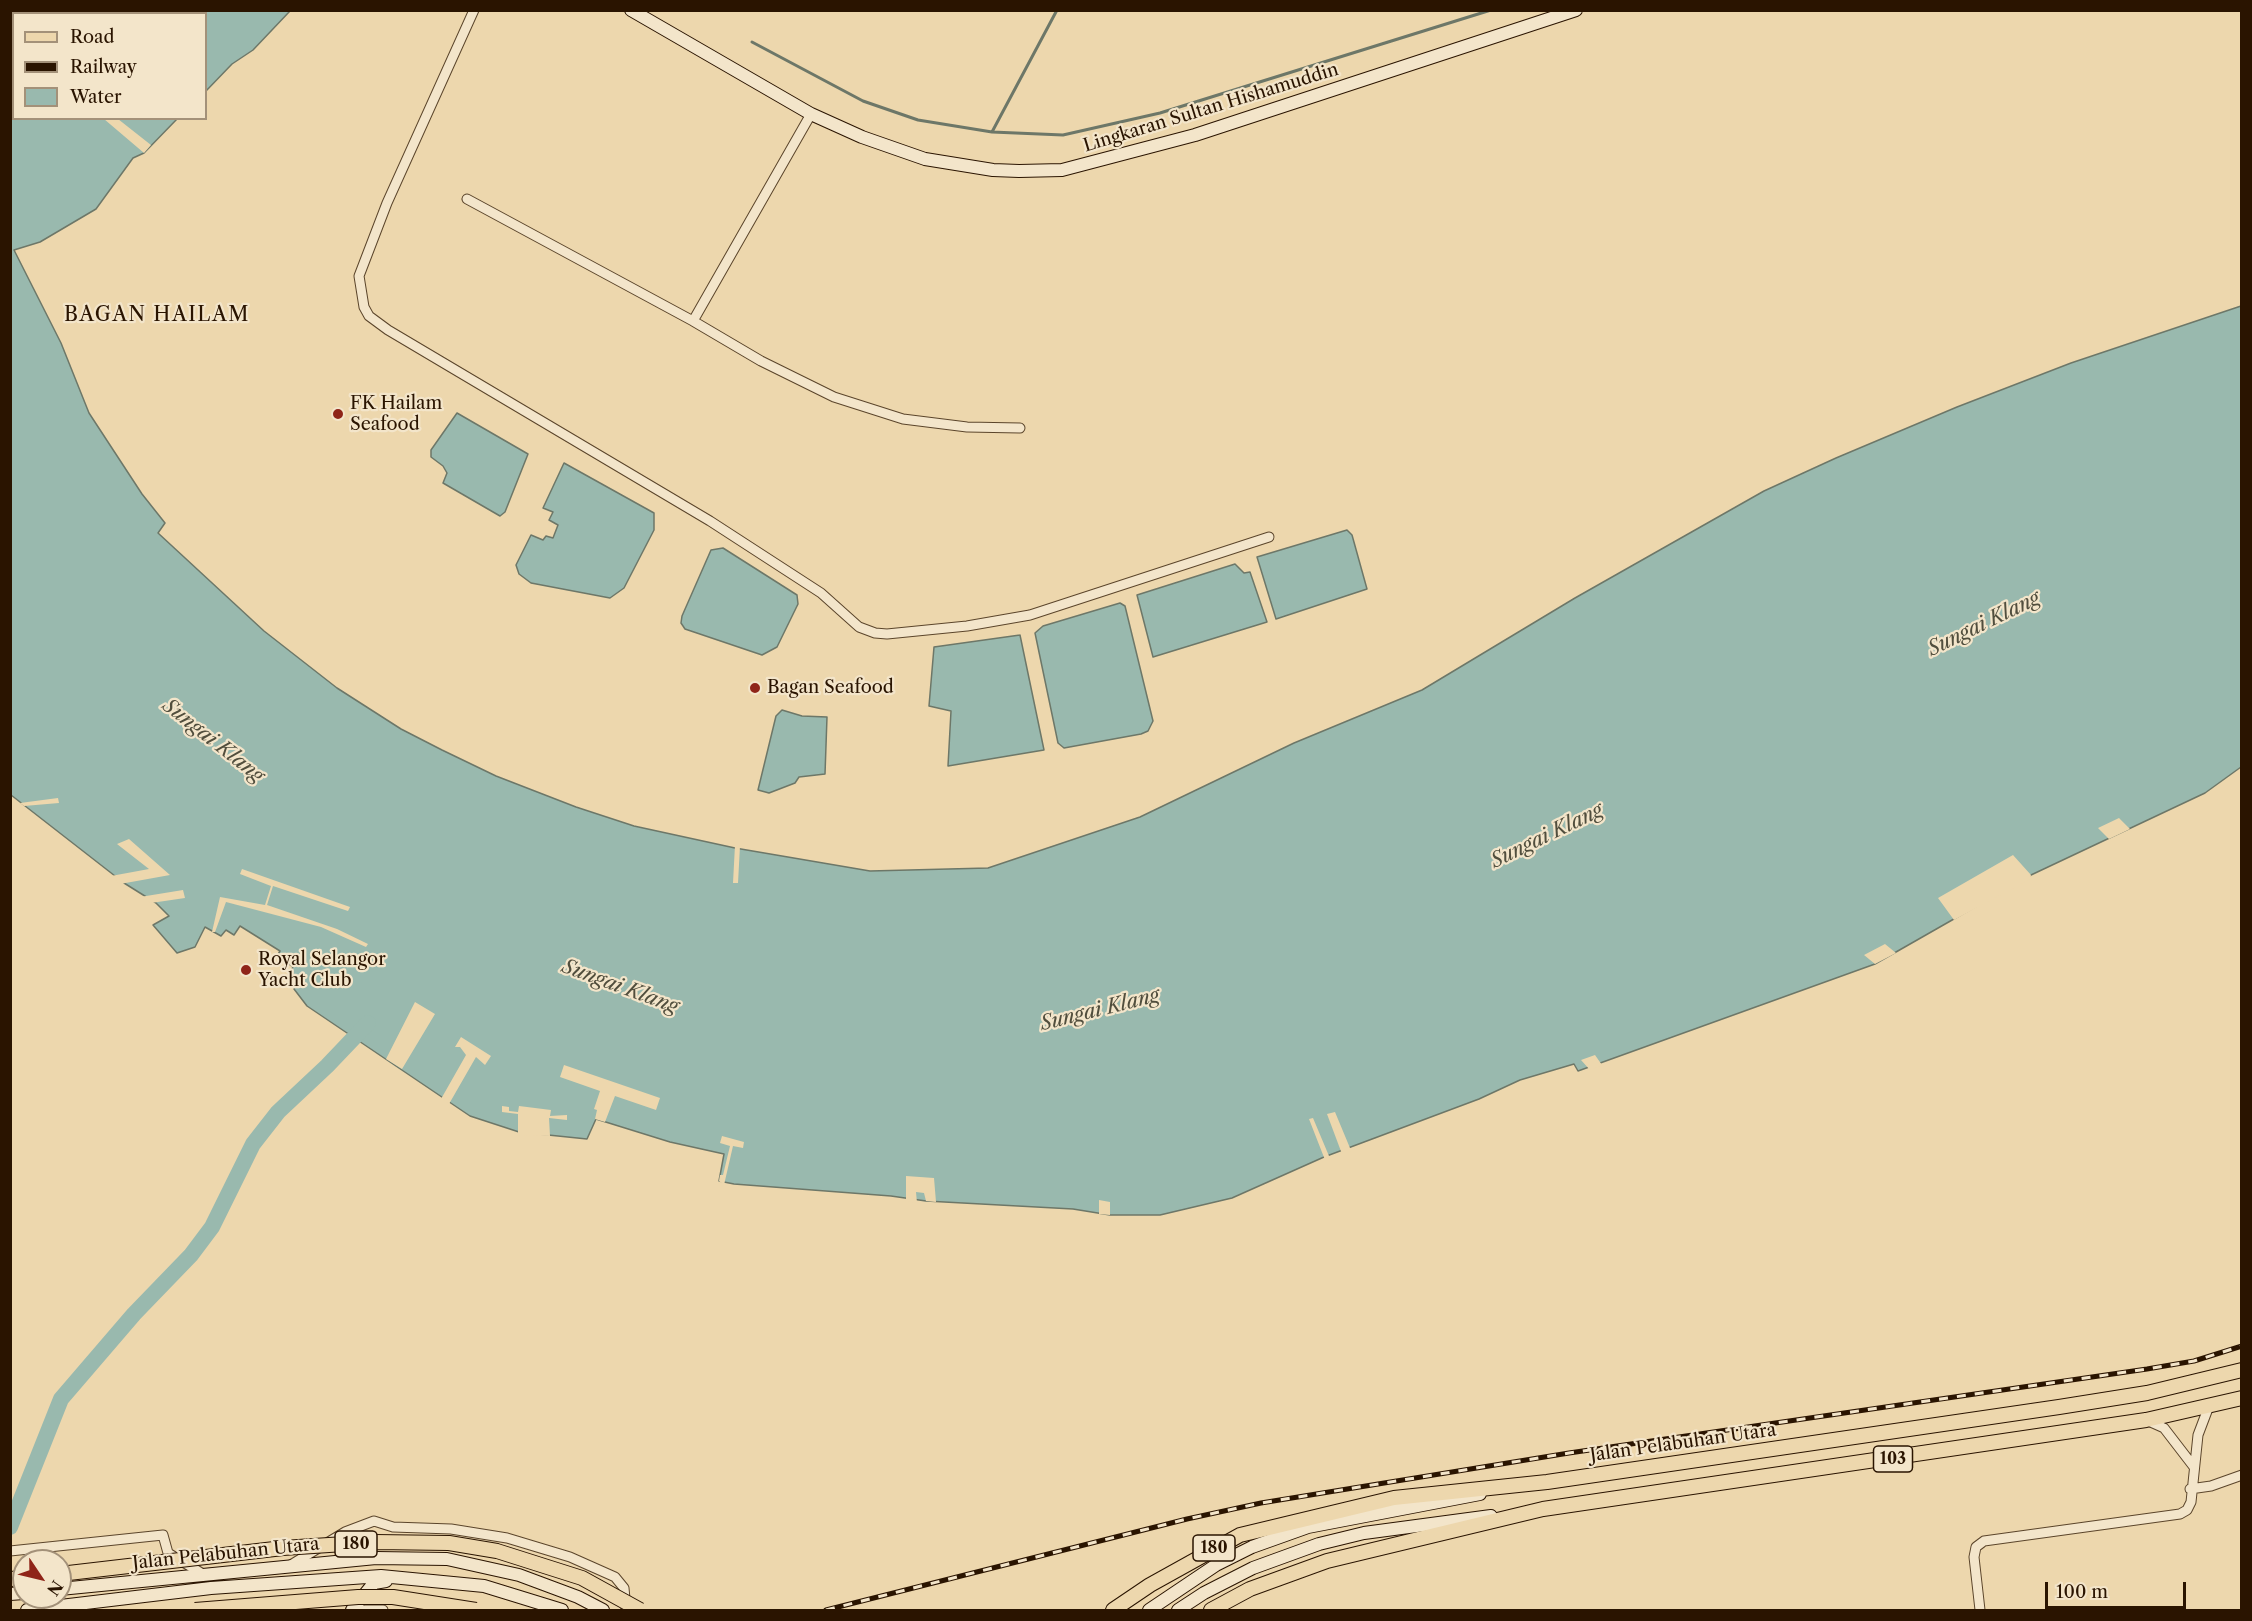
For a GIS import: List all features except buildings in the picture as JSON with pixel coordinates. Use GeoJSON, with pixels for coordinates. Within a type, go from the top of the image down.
{"type":"FeatureCollection","features":[{"type":"Feature","properties":{"kind":"main road","name":"Lingkaran Sultan Hishamuddin"},"geometry":{"type":"LineString","coordinates":[[631,10],[811,114],[891,148],[925,159],[993,170],[1062,170],[1195,135],[1576,10]]}},
{"type":"Feature","properties":{"kind":"main road","name":"Jalan Pelabuhan Utara"},"geometry":{"type":"LineString","coordinates":[[1149,1611],[1216,1564],[1308,1527],[1547,1482],[2105,1400],[2241,1370]]}},
{"type":"Feature","properties":{"kind":"main road","name":"103"},"geometry":{"type":"LineString","coordinates":[[1178,1611],[1204,1593],[1253,1568],[1319,1544],[1364,1533],[1543,1509],[2146,1420],[2241,1398]]}},
{"type":"Feature","properties":{"kind":"main road","name":"180"},"geometry":{"type":"LineString","coordinates":[[1113,1611],[1150,1585],[1240,1535],[1405,1497],[1547,1482]]}},
{"type":"Feature","properties":{"kind":"main road"},"geometry":{"type":"LineString","coordinates":[[1211,1611],[1250,1589],[1327,1561],[1543,1509]]}},
{"type":"Feature","properties":{"kind":"main road","name":"180"},"geometry":{"type":"LineString","coordinates":[[72,1573],[283,1548],[375,1542],[449,1544],[498,1551],[582,1578],[640,1611]]}},
{"type":"Feature","properties":{"kind":"main road","name":"Jalan Pelabuhan Utara"},"geometry":{"type":"LineString","coordinates":[[72,1588],[376,1558],[447,1560],[519,1575],[578,1597],[603,1611]]}},
{"type":"Feature","properties":{"kind":"main road","name":"Jalan Pelabuhan Utara"},"geometry":{"type":"LineString","coordinates":[[27,1611],[211,1588],[381,1576],[441,1580],[484,1586],[562,1611]]}},
{"type":"Feature","properties":{"kind":"main road"},"geometry":{"type":"LineString","coordinates":[[352,1611],[374,1583],[414,1578]]}},
{"type":"Feature","properties":{"kind":"main road"},"geometry":{"type":"LineString","coordinates":[[211,1588],[234,1596],[251,1611]]}},
{"type":"Feature","properties":{"kind":"main road"},"geometry":{"type":"LineString","coordinates":[[195,1611],[358,1597],[402,1599],[476,1611]]}},
{"type":"Feature","properties":{"kind":"street"},"geometry":{"type":"LineString","coordinates":[[474,10],[387,203],[359,276],[364,307],[369,316],[388,330],[710,521],[822,593],[859,627],[875,633],[887,634],[967,626],[1030,615],[1269,537]]}},
{"type":"Feature","properties":{"kind":"street"},"geometry":{"type":"LineString","coordinates":[[693,321],[811,114]]}},
{"type":"Feature","properties":{"kind":"street"},"geometry":{"type":"LineString","coordinates":[[467,199],[693,321],[761,362],[834,397],[903,419],[957,426],[1020,428]]}},
{"type":"Feature","properties":{"kind":"street"},"geometry":{"type":"LineString","coordinates":[[1980,1611],[1974,1557],[1976,1547],[1984,1541],[2180,1514],[2191,1502],[2190,1489],[2198,1436],[2209,1406]]}},
{"type":"Feature","properties":{"kind":"street"},"geometry":{"type":"LineString","coordinates":[[2146,1420],[2164,1428],[2194,1467]]}},
{"type":"Feature","properties":{"kind":"street"},"geometry":{"type":"LineString","coordinates":[[2190,1489],[2211,1486],[2241,1474]]}},
{"type":"Feature","properties":{"kind":"street"},"geometry":{"type":"LineString","coordinates":[[289,1566],[345,1532],[374,1521],[393,1527],[451,1529],[507,1538],[570,1557],[615,1577],[624,1588],[626,1611]]}},
{"type":"Feature","properties":{"kind":"street"},"geometry":{"type":"LineString","coordinates":[[10,1551],[163,1535],[168,1553],[203,1574]]}},
{"type":"Feature","properties":{"kind":"street"},"geometry":{"type":"LineString","coordinates":[[363,1611],[383,1611]]}},
{"type":"Feature","properties":{"kind":"water","name":"Sungai Klang"},"geometry":{"type":"Polygon","coordinates":[[[10,11],[290,11],[253,50],[232,64],[207,90],[207,12],[12,12],[12,120],[176,120],[144,153],[133,158],[96,209],[40,242],[14,250],[61,343],[89,413],[142,494],[165,523],[158,533],[264,631],[337,688],[401,729],[496,776],[576,807],[634,826],[735,848],[870,871],[988,868],[1140,817],[1294,743],[1422,690],[1575,598],[1764,491],[1957,407],[2071,363],[2241,306],[2241,767],[2205,793],[2031,875],[1875,964],[1578,1071],[1574,1064],[1520,1080],[1479,1099],[1324,1157],[1232,1198],[1160,1215],[1110,1215],[1073,1209],[926,1201],[891,1196],[734,1184],[719,1181],[724,1154],[670,1142],[596,1119],[587,1139],[519,1132],[470,1116],[307,1006],[294,989],[299,978],[290,972],[293,967],[277,956],[280,951],[240,926],[234,935],[226,930],[221,936],[205,927],[195,947],[177,953],[153,925],[169,916],[156,903],[124,883],[11,795],[10,11]]]}},
{"type":"Feature","properties":{"kind":"water"},"geometry":{"type":"Polygon","coordinates":[[[457,413],[528,454],[505,512],[500,516],[443,483],[447,473],[443,466],[431,457],[431,450],[457,413]]]}},
{"type":"Feature","properties":{"kind":"water"},"geometry":{"type":"Polygon","coordinates":[[[564,463],[654,513],[654,530],[624,588],[610,598],[531,583],[519,574],[516,565],[531,535],[543,540],[546,536],[553,538],[558,525],[549,520],[553,512],[543,508],[564,463]]]}},
{"type":"Feature","properties":{"kind":"water"},"geometry":{"type":"Polygon","coordinates":[[[1347,530],[1352,535],[1367,589],[1276,619],[1257,557],[1347,530]]]}},
{"type":"Feature","properties":{"kind":"water"},"geometry":{"type":"Polygon","coordinates":[[[723,548],[797,595],[798,604],[777,647],[762,655],[685,629],[681,623],[711,550],[723,548]]]}},
{"type":"Feature","properties":{"kind":"water"},"geometry":{"type":"Polygon","coordinates":[[[1235,564],[1244,573],[1250,572],[1267,622],[1153,657],[1137,595],[1235,564]]]}},
{"type":"Feature","properties":{"kind":"water"},"geometry":{"type":"Polygon","coordinates":[[[1120,603],[1125,606],[1153,721],[1148,731],[1141,734],[1064,748],[1058,743],[1035,633],[1043,626],[1120,603]]]}},
{"type":"Feature","properties":{"kind":"water"},"geometry":{"type":"Polygon","coordinates":[[[1020,635],[1044,750],[948,766],[951,711],[929,706],[934,647],[1020,635]]]}},
{"type":"Feature","properties":{"kind":"water"},"geometry":{"type":"Polygon","coordinates":[[[782,710],[802,716],[827,717],[825,774],[799,777],[795,783],[769,793],[758,790],[776,716],[782,710]]]}},
{"type":"Feature","properties":{"kind":"pier"},"geometry":{"type":"Polygon","coordinates":[[[105,120],[119,120],[151,145],[144,153],[105,120]]]}},
{"type":"Feature","properties":{"kind":"pier"},"geometry":{"type":"Polygon","coordinates":[[[58,798],[59,803],[24,806],[20,803],[58,798]]]}},
{"type":"Feature","properties":{"kind":"pier"},"geometry":{"type":"Polygon","coordinates":[[[2119,818],[2130,829],[2109,839],[2098,828],[2119,818]]]}},
{"type":"Feature","properties":{"kind":"pier"},"geometry":{"type":"Polygon","coordinates":[[[129,839],[170,875],[120,884],[111,876],[149,869],[117,844],[129,839]]]}},
{"type":"Feature","properties":{"kind":"pier"},"geometry":{"type":"Polygon","coordinates":[[[735,845],[740,846],[738,883],[733,883],[735,845]]]}},
{"type":"Feature","properties":{"kind":"pier"},"geometry":{"type":"Polygon","coordinates":[[[2013,855],[2031,875],[2030,879],[1954,920],[1938,898],[2013,855]]]}},
{"type":"Feature","properties":{"kind":"pier"},"geometry":{"type":"Polygon","coordinates":[[[242,869],[350,907],[348,911],[273,886],[267,905],[337,929],[368,944],[366,947],[321,927],[226,902],[215,932],[212,932],[220,897],[265,905],[271,886],[240,874],[242,869]]]}},
{"type":"Feature","properties":{"kind":"pier"},"geometry":{"type":"Polygon","coordinates":[[[183,890],[185,898],[151,903],[140,897],[183,890]]]}},
{"type":"Feature","properties":{"kind":"pier"},"geometry":{"type":"Polygon","coordinates":[[[1885,944],[1896,953],[1875,964],[1864,955],[1885,944]]]}},
{"type":"Feature","properties":{"kind":"pier"},"geometry":{"type":"Polygon","coordinates":[[[415,1002],[435,1014],[402,1069],[386,1059],[415,1002]]]}},
{"type":"Feature","properties":{"kind":"pier"},"geometry":{"type":"Polygon","coordinates":[[[461,1037],[491,1056],[485,1065],[476,1057],[449,1104],[441,1099],[466,1055],[460,1047],[455,1047],[461,1037]]]}},
{"type":"Feature","properties":{"kind":"pier"},"geometry":{"type":"Polygon","coordinates":[[[1595,1055],[1602,1065],[1590,1070],[1581,1060],[1595,1055]]]}},
{"type":"Feature","properties":{"kind":"pier"},"geometry":{"type":"Polygon","coordinates":[[[564,1065],[660,1098],[656,1110],[615,1096],[605,1122],[595,1119],[597,1110],[594,1109],[600,1091],[560,1077],[564,1065]]]}},
{"type":"Feature","properties":{"kind":"pier"},"geometry":{"type":"Polygon","coordinates":[[[502,1106],[509,1107],[509,1111],[518,1112],[519,1106],[551,1110],[550,1116],[567,1115],[567,1120],[549,1118],[550,1136],[518,1135],[518,1114],[502,1112],[502,1106]]]}},
{"type":"Feature","properties":{"kind":"pier"},"geometry":{"type":"Polygon","coordinates":[[[1335,1112],[1351,1151],[1342,1154],[1327,1114],[1335,1112]]]}},
{"type":"Feature","properties":{"kind":"pier"},"geometry":{"type":"Polygon","coordinates":[[[1313,1118],[1329,1159],[1325,1160],[1309,1119],[1313,1118]]]}},
{"type":"Feature","properties":{"kind":"pier"},"geometry":{"type":"Polygon","coordinates":[[[722,1136],[744,1142],[743,1148],[733,1146],[724,1185],[719,1181],[720,1175],[723,1175],[730,1146],[720,1143],[722,1136]]]}},
{"type":"Feature","properties":{"kind":"pier"},"geometry":{"type":"Polygon","coordinates":[[[906,1176],[934,1178],[936,1202],[926,1201],[924,1193],[916,1192],[917,1203],[906,1201],[906,1176]]]}},
{"type":"Feature","properties":{"kind":"pier"},"geometry":{"type":"Polygon","coordinates":[[[1099,1200],[1110,1202],[1110,1215],[1099,1214],[1099,1200]]]}},
{"type":"Feature","properties":{"kind":"waterway"},"geometry":{"type":"LineString","coordinates":[[992,132],[1057,10]]}},
{"type":"Feature","properties":{"kind":"waterway"},"geometry":{"type":"LineString","coordinates":[[752,42],[863,101],[918,120],[992,132],[1063,135],[1160,113],[1491,10]]}},
{"type":"Feature","properties":{"kind":"waterway"},"geometry":{"type":"LineString","coordinates":[[10,1527],[61,1399],[134,1314],[191,1255],[212,1227],[253,1144],[278,1112],[368,1023]]}},
{"type":"Feature","properties":{"kind":"railway"},"geometry":{"type":"LineString","coordinates":[[826,1610],[1187,1519],[1261,1503],[1569,1453],[2147,1369],[2194,1361],[2242,1346]]}},
{"type":"Feature","properties":{"kind":"place","name":"FK Hailam Seafood"},"geometry":{"type":"Point","coordinates":[338,414]}},
{"type":"Feature","properties":{"kind":"place","name":"Bagan Seafood"},"geometry":{"type":"Point","coordinates":[755,688]}},
{"type":"Feature","properties":{"kind":"place","name":"Royal Selangor Yacht Club"},"geometry":{"type":"Point","coordinates":[246,970]}},
{"type":"Feature","properties":{"kind":"district","name":"BAGAN HAILAM"},"geometry":{"type":"Point","coordinates":[157,315]}}]}
